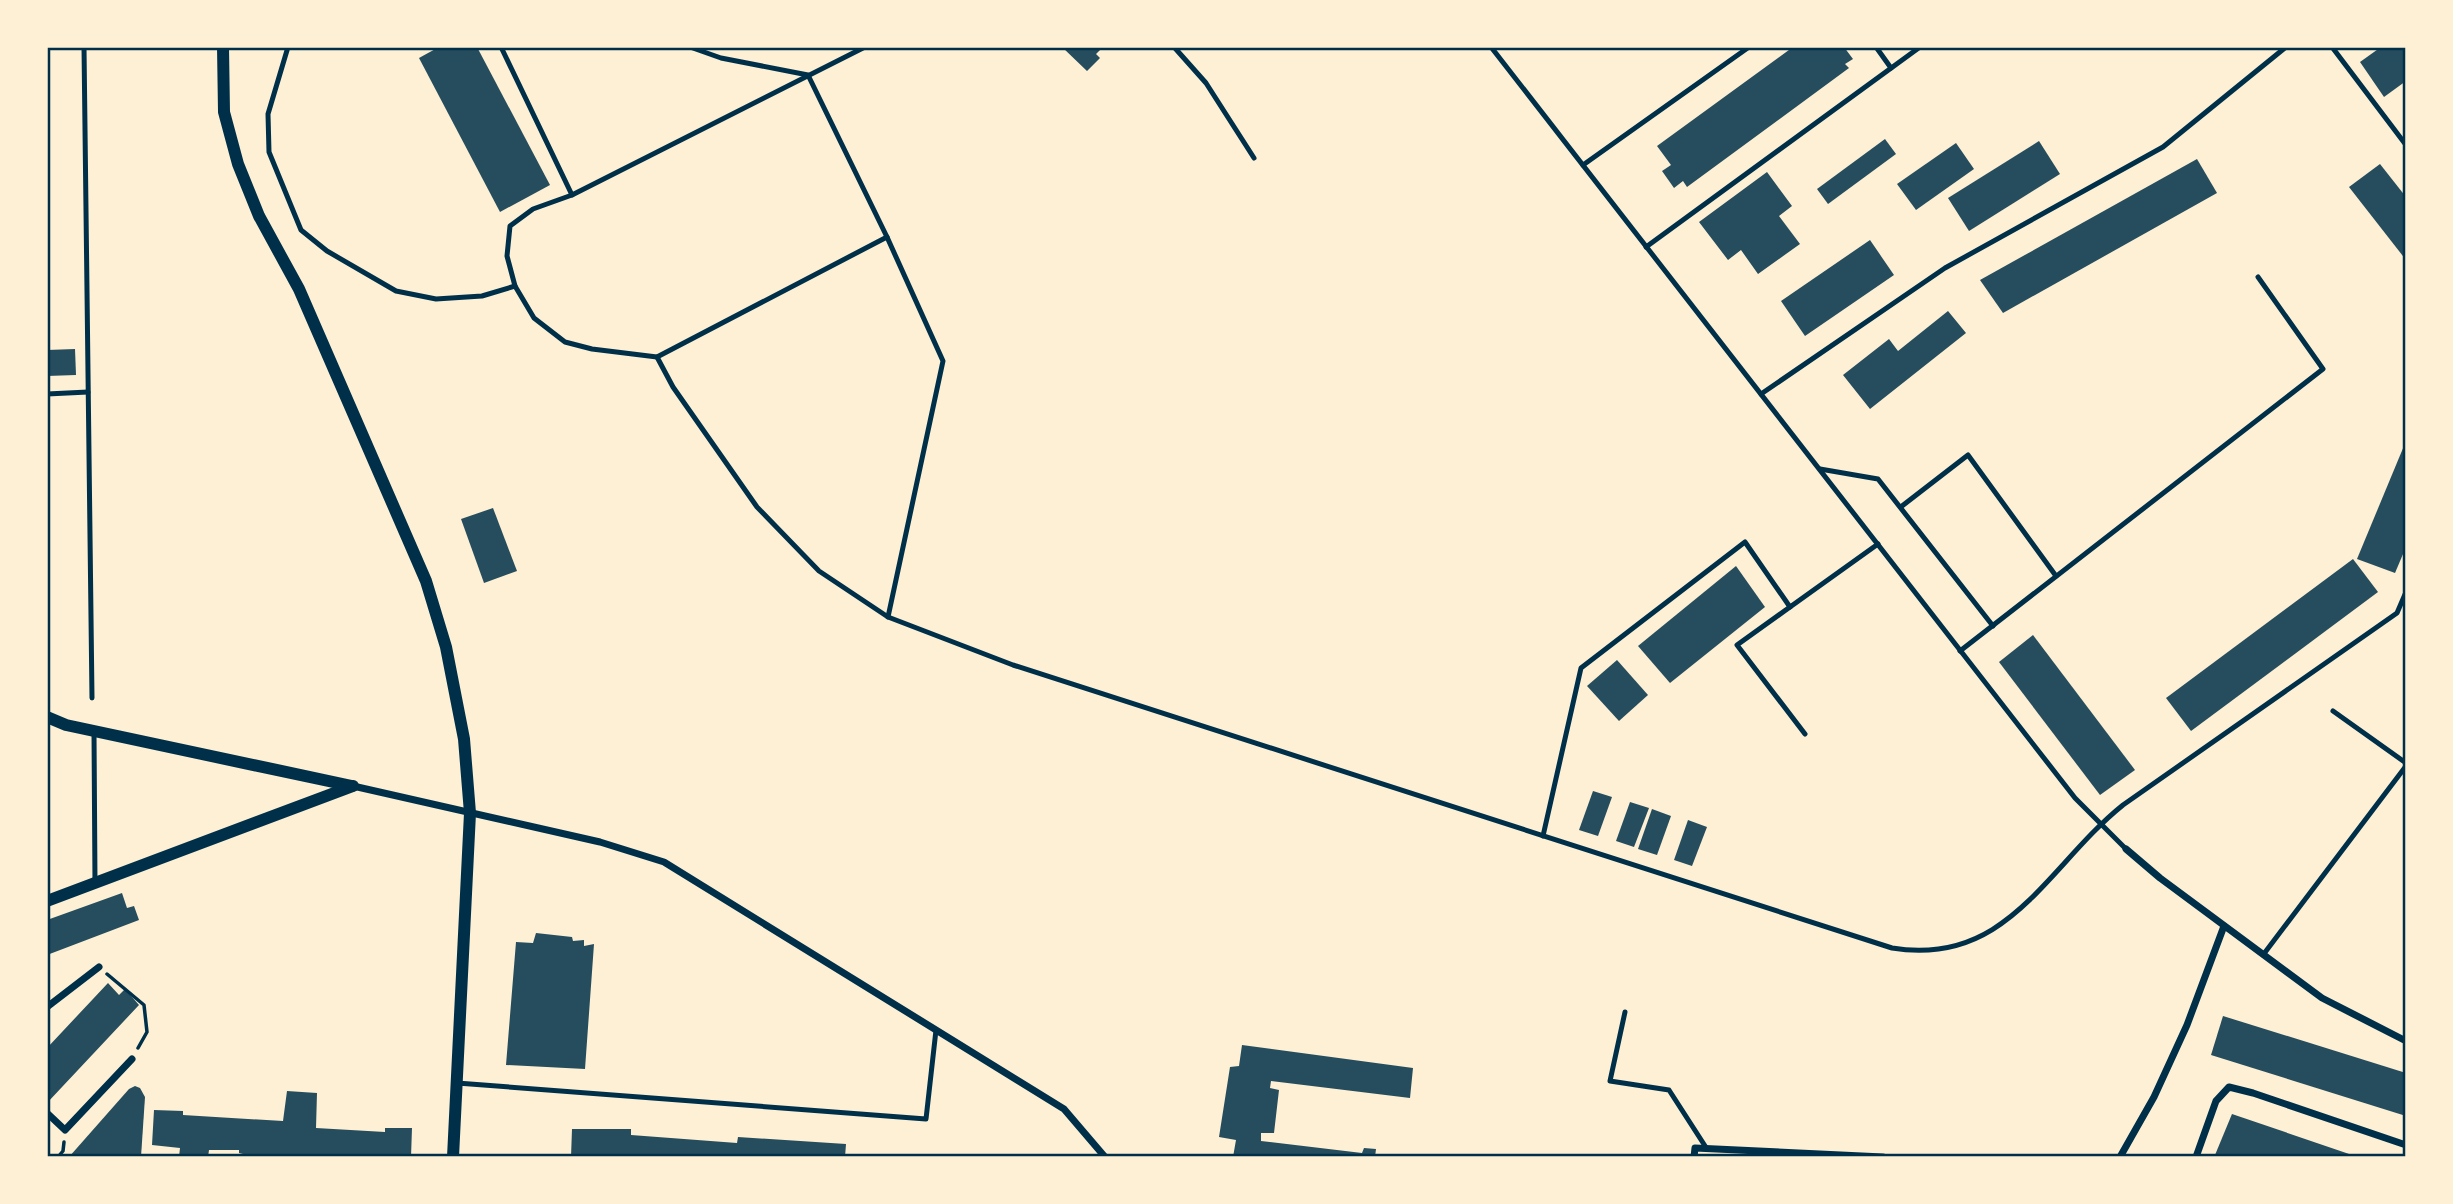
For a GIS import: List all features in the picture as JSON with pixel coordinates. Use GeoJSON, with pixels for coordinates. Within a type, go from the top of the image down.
{"type":"FeatureCollection","features":[{"type":"Feature","properties":{"kind":"street"},"geometry":{"type":"LineString","coordinates":[[223,47],[224,112],[238,164],[259,216],[299,289],[426,581],[446,647],[462,726],[470,813],[453,1157]]}},
{"type":"Feature","properties":{"kind":"street"},"geometry":{"type":"LineString","coordinates":[[47,717],[66,725],[600,842],[664,862],[1064,1109],[1105,1157]]}},
{"type":"Feature","properties":{"kind":"street"},"geometry":{"type":"LineString","coordinates":[[47,901],[353,786]]}},
{"type":"Feature","properties":{"kind":"street"},"geometry":{"type":"LineString","coordinates":[[2126,849],[2160,878],[2322,998],[2406,1041]]}},
{"type":"Feature","properties":{"kind":"street"},"geometry":{"type":"LineString","coordinates":[[2120,1157],[2171,1061],[2224,926]]}},
{"type":"Feature","properties":{"kind":"street"},"geometry":{"type":"LineString","coordinates":[[47,1007],[99,967]]}},
{"type":"Feature","properties":{"kind":"street"},"geometry":{"type":"LineString","coordinates":[[47,1113],[65,1130],[132,1059]]}},
{"type":"Feature","properties":{"kind":"street"},"geometry":{"type":"LineString","coordinates":[[2196,1157],[2216,1101],[2229,1087],[2406,1145]]}},
{"type":"Feature","properties":{"kind":"street"},"geometry":{"type":"LineString","coordinates":[[1693,1157],[1695,1148],[1883,1157]]}},
{"type":"Feature","properties":{"kind":"lane"},"geometry":{"type":"LineString","coordinates":[[84,47],[92,698]]}},
{"type":"Feature","properties":{"kind":"lane"},"geometry":{"type":"LineString","coordinates":[[288,47],[268,114],[270,152],[301,230],[327,251],[396,291],[436,299],[482,296],[515,286]]}},
{"type":"Feature","properties":{"kind":"lane"},"geometry":{"type":"LineString","coordinates":[[501,47],[572,195]]}},
{"type":"Feature","properties":{"kind":"lane"},"geometry":{"type":"LineString","coordinates":[[690,47],[720,58],[808,75]]}},
{"type":"Feature","properties":{"kind":"lane"},"geometry":{"type":"LineString","coordinates":[[865,47],[572,195],[533,209],[510,226],[507,256],[515,286],[534,318],[565,342],[592,349],[657,358],[887,237]]}},
{"type":"Feature","properties":{"kind":"lane"},"geometry":{"type":"LineString","coordinates":[[1174,47],[1206,83],[1254,158]]}},
{"type":"Feature","properties":{"kind":"lane"},"geometry":{"type":"LineString","coordinates":[[1491,47],[2075,798],[2126,849]]}},
{"type":"Feature","properties":{"kind":"lane"},"geometry":{"type":"LineString","coordinates":[[1583,165],[1749,47]]}},
{"type":"Feature","properties":{"kind":"lane"},"geometry":{"type":"LineString","coordinates":[[1876,47],[1891,68]]}},
{"type":"Feature","properties":{"kind":"lane"},"geometry":{"type":"LineString","coordinates":[[1646,247],[1920,47]]}},
{"type":"Feature","properties":{"kind":"lane"},"geometry":{"type":"LineString","coordinates":[[1761,394],[1945,268],[2163,147],[2286,47]]}},
{"type":"Feature","properties":{"kind":"lane"},"geometry":{"type":"LineString","coordinates":[[2332,47],[2406,145]]}},
{"type":"Feature","properties":{"kind":"lane"},"geometry":{"type":"LineString","coordinates":[[808,75],[887,237],[943,361],[888,617]]}},
{"type":"Feature","properties":{"kind":"lane"},"geometry":{"type":"LineString","coordinates":[[1960,651],[2323,369],[2258,277]]}},
{"type":"Feature","properties":{"kind":"lane"},"geometry":{"type":"LineString","coordinates":[[657,358],[673,387],[757,507],[819,571],[888,617],[1013,665],[1892,948],[1916,952],[1954,948],[2000,926],[2043,888],[2100,823],[2397,613],[2406,592]]}},
{"type":"Feature","properties":{"kind":"lane"},"geometry":{"type":"LineString","coordinates":[[47,394],[88,393]]}},
{"type":"Feature","properties":{"kind":"lane"},"geometry":{"type":"LineString","coordinates":[[1902,506],[1968,455],[2056,576]]}},
{"type":"Feature","properties":{"kind":"lane"},"geometry":{"type":"LineString","coordinates":[[1819,469],[1878,479],[1902,506],[1993,626]]}},
{"type":"Feature","properties":{"kind":"lane"},"geometry":{"type":"LineString","coordinates":[[1543,836],[1581,668],[1745,542],[1790,607]]}},
{"type":"Feature","properties":{"kind":"lane"},"geometry":{"type":"LineString","coordinates":[[1805,734],[1737,645],[1878,544]]}},
{"type":"Feature","properties":{"kind":"lane"},"geometry":{"type":"LineString","coordinates":[[2263,955],[2406,764],[2333,710]]}},
{"type":"Feature","properties":{"kind":"lane"},"geometry":{"type":"LineString","coordinates":[[94,731],[95,883]]}},
{"type":"Feature","properties":{"kind":"lane"},"geometry":{"type":"LineString","coordinates":[[1625,1012],[1611,1081],[1669,1090],[1707,1149]]}},
{"type":"Feature","properties":{"kind":"lane"},"geometry":{"type":"LineString","coordinates":[[457,1083],[926,1119],[936,1030]]}},
{"type":"Feature","properties":{"kind":"path"},"geometry":{"type":"LineString","coordinates":[[99,967],[144,1005],[147,1032],[132,1059]]}},
{"type":"Feature","properties":{"kind":"building"},"geometry":{"type":"Polygon","coordinates":[[[439,47],[477,47],[550,185],[500,212],[419,58],[439,47]]]}},
{"type":"Feature","properties":{"kind":"building"},"geometry":{"type":"Polygon","coordinates":[[[1062,47],[1103,47],[1096,54],[1100,58],[1087,71],[1062,47]]]}},
{"type":"Feature","properties":{"kind":"building"},"geometry":{"type":"Polygon","coordinates":[[[1793,47],[1844,47],[1853,59],[1845,64],[1849,68],[1687,187],[1683,181],[1674,188],[1662,171],[1671,165],[1657,146],[1793,47]]]}},
{"type":"Feature","properties":{"kind":"building"},"geometry":{"type":"Polygon","coordinates":[[[2381,47],[2406,47],[2406,81],[2384,97],[2360,62],[2381,47]]]}},
{"type":"Feature","properties":{"kind":"building"},"geometry":{"type":"Polygon","coordinates":[[[1885,139],[1896,154],[1828,204],[1817,189],[1885,139]]]}},
{"type":"Feature","properties":{"kind":"building"},"geometry":{"type":"Polygon","coordinates":[[[2039,141],[2060,174],[1969,231],[1948,198],[2039,141]]]}},
{"type":"Feature","properties":{"kind":"building"},"geometry":{"type":"Polygon","coordinates":[[[1956,143],[1974,169],[1916,210],[1897,184],[1956,143]]]}},
{"type":"Feature","properties":{"kind":"building"},"geometry":{"type":"Polygon","coordinates":[[[2197,159],[2217,193],[2003,313],[1980,280],[2197,159]]]}},
{"type":"Feature","properties":{"kind":"building"},"geometry":{"type":"Polygon","coordinates":[[[2380,164],[2406,197],[2406,260],[2349,187],[2380,164]]]}},
{"type":"Feature","properties":{"kind":"building"},"geometry":{"type":"Polygon","coordinates":[[[1767,172],[1792,206],[1779,216],[1800,244],[1758,274],[1741,250],[1728,260],[1699,222],[1767,172]]]}},
{"type":"Feature","properties":{"kind":"building"},"geometry":{"type":"Polygon","coordinates":[[[1870,240],[1894,275],[1805,336],[1781,301],[1870,240]]]}},
{"type":"Feature","properties":{"kind":"building"},"geometry":{"type":"Polygon","coordinates":[[[1948,311],[1966,333],[1870,409],[1843,375],[1889,339],[1898,351],[1948,311]]]}},
{"type":"Feature","properties":{"kind":"building"},"geometry":{"type":"Polygon","coordinates":[[[75,349],[76,375],[47,376],[47,350],[75,349]]]}},
{"type":"Feature","properties":{"kind":"building"},"geometry":{"type":"Polygon","coordinates":[[[2406,441],[2406,547],[2395,573],[2357,559],[2406,441]]]}},
{"type":"Feature","properties":{"kind":"building"},"geometry":{"type":"Polygon","coordinates":[[[493,508],[517,571],[484,583],[461,519],[493,508]]]}},
{"type":"Feature","properties":{"kind":"building"},"geometry":{"type":"Polygon","coordinates":[[[2353,559],[2378,592],[2191,731],[2166,698],[2353,559]]]}},
{"type":"Feature","properties":{"kind":"building"},"geometry":{"type":"Polygon","coordinates":[[[1736,566],[1765,607],[1670,683],[1638,646],[1736,566]]]}},
{"type":"Feature","properties":{"kind":"building"},"geometry":{"type":"Polygon","coordinates":[[[2033,635],[2135,770],[2100,795],[1999,662],[2033,635]]]}},
{"type":"Feature","properties":{"kind":"building"},"geometry":{"type":"Polygon","coordinates":[[[1617,660],[1648,695],[1619,721],[1587,686],[1617,660]]]}},
{"type":"Feature","properties":{"kind":"building"},"geometry":{"type":"Polygon","coordinates":[[[1593,791],[1612,797],[1598,836],[1579,830],[1593,791]]]}},
{"type":"Feature","properties":{"kind":"building"},"geometry":{"type":"Polygon","coordinates":[[[1630,802],[1649,808],[1634,847],[1616,841],[1630,802]]]}},
{"type":"Feature","properties":{"kind":"building"},"geometry":{"type":"Polygon","coordinates":[[[1652,809],[1671,816],[1657,855],[1638,849],[1652,809]]]}},
{"type":"Feature","properties":{"kind":"building"},"geometry":{"type":"Polygon","coordinates":[[[1688,820],[1707,827],[1692,866],[1674,860],[1688,820]]]}},
{"type":"Feature","properties":{"kind":"building"},"geometry":{"type":"Polygon","coordinates":[[[122,893],[127,908],[134,906],[139,920],[47,955],[47,920],[122,893]]]}},
{"type":"Feature","properties":{"kind":"building"},"geometry":{"type":"Polygon","coordinates":[[[536,933],[572,937],[573,941],[584,940],[584,946],[594,944],[585,1069],[506,1065],[516,942],[533,943],[536,933]]]}},
{"type":"Feature","properties":{"kind":"building"},"geometry":{"type":"Polygon","coordinates":[[[108,983],[119,995],[125,989],[139,1005],[47,1103],[47,1048],[108,983]]]}},
{"type":"Feature","properties":{"kind":"building"},"geometry":{"type":"Polygon","coordinates":[[[2223,1016],[2406,1073],[2406,1116],[2211,1055],[2223,1016]]]}},
{"type":"Feature","properties":{"kind":"building"},"geometry":{"type":"Polygon","coordinates":[[[1242,1045],[1413,1068],[1410,1098],[1271,1081],[1270,1088],[1279,1090],[1274,1133],[1261,1133],[1261,1141],[1362,1153],[1364,1148],[1376,1149],[1375,1157],[1233,1157],[1236,1140],[1219,1137],[1230,1067],[1239,1066],[1242,1045]]]}},
{"type":"Feature","properties":{"kind":"building"},"geometry":{"type":"Polygon","coordinates":[[[135,1086],[140,1088],[145,1097],[141,1157],[69,1157],[129,1089],[135,1086]]]}},
{"type":"Feature","properties":{"kind":"building"},"geometry":{"type":"Polygon","coordinates":[[[287,1091],[317,1093],[316,1128],[385,1132],[385,1128],[412,1128],[411,1157],[243,1157],[239,1150],[209,1150],[208,1157],[179,1157],[180,1148],[152,1145],[154,1110],[183,1111],[183,1115],[283,1121],[287,1091]]]}},
{"type":"Feature","properties":{"kind":"building"},"geometry":{"type":"Polygon","coordinates":[[[2232,1114],[2355,1156],[2355,1157],[2215,1155],[2232,1114]]]}},
{"type":"Feature","properties":{"kind":"building"},"geometry":{"type":"Polygon","coordinates":[[[572,1129],[631,1129],[631,1135],[737,1143],[738,1137],[846,1144],[845,1157],[571,1157],[572,1129]]]}}]}
